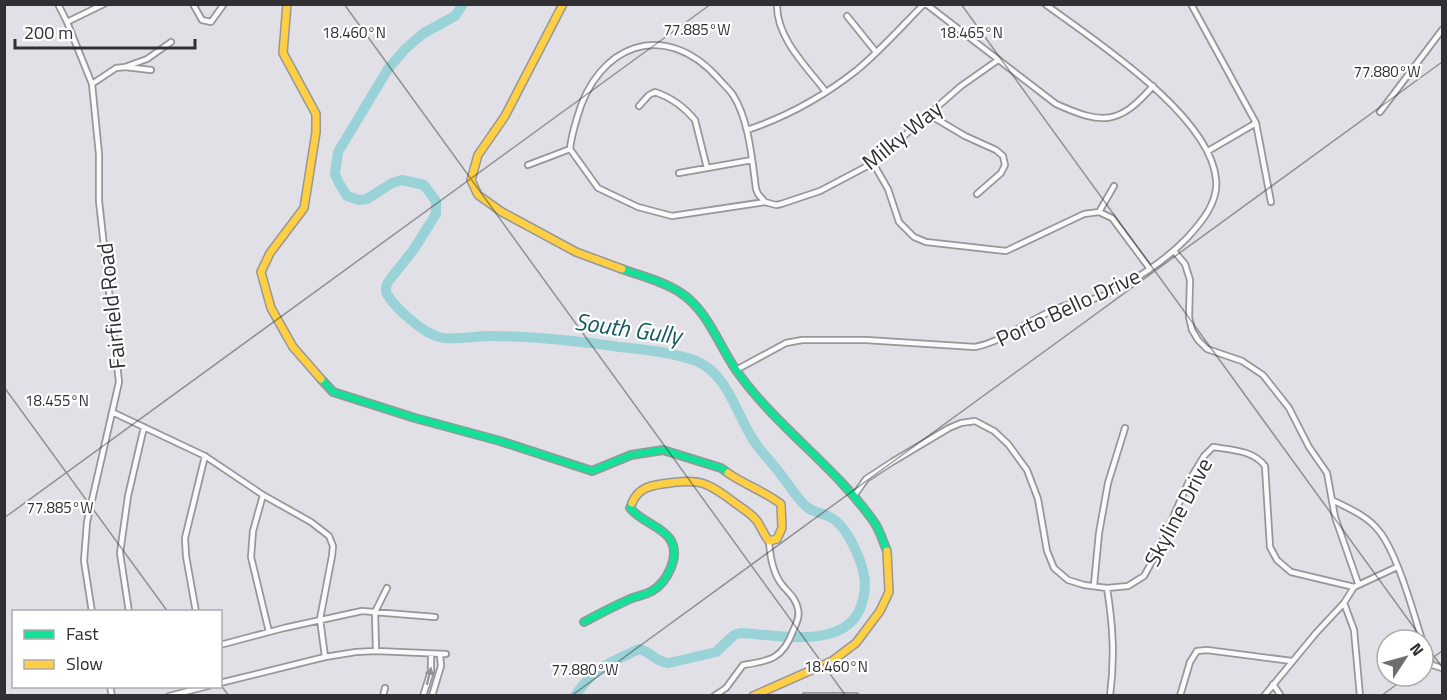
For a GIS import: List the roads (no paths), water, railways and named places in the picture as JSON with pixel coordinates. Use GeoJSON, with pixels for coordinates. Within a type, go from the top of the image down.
{"type":"FeatureCollection","features":[{"type":"Feature","properties":{"kind":"street","name":"Fairfield Road"},"geometry":{"type":"LineString","coordinates":[[58,4],[68,22],[92,84],[99,154],[99,201],[119,382],[87,522],[84,561],[92,610]]}},
{"type":"Feature","properties":{"kind":"street"},"geometry":{"type":"LineString","coordinates":[[68,22],[104,4]]}},
{"type":"Feature","properties":{"kind":"street"},"geometry":{"type":"LineString","coordinates":[[193,4],[202,20],[211,22],[224,4]]}},
{"type":"Feature","properties":{"kind":"street"},"geometry":{"type":"LineString","coordinates":[[288,4],[284,52],[286,60],[316,114],[316,132],[304,208],[270,254],[261,272],[271,308],[293,347],[333,392],[415,418],[500,441],[592,471],[631,455],[663,450],[721,468],[742,483],[766,492],[781,504],[782,528],[775,541],[769,542]]}},
{"type":"Feature","properties":{"kind":"street"},"geometry":{"type":"LineString","coordinates":[[563,4],[505,116],[478,155],[471,180],[478,195],[502,212],[576,252],[661,283],[681,293],[700,310],[736,370],[754,394],[854,496],[876,524],[888,553],[889,592],[880,611],[856,643],[832,661],[753,696]]}},
{"type":"Feature","properties":{"kind":"street"},"geometry":{"type":"LineString","coordinates":[[777,4],[779,23],[786,38],[826,92]]}},
{"type":"Feature","properties":{"kind":"street"},"geometry":{"type":"LineString","coordinates":[[747,130],[779,119],[826,92],[857,70],[925,4],[1056,104],[1080,115],[1109,119],[1124,114],[1137,104],[1153,86]]}},
{"type":"Feature","properties":{"kind":"street","name":"Porto Bello Drive"},"geometry":{"type":"LineString","coordinates":[[736,370],[786,343],[802,340],[866,340],[975,347],[989,345],[1030,321],[1062,307],[1106,294],[1174,251],[1196,228],[1212,205],[1216,180],[1208,151],[1183,116],[1153,86],[1045,4]]}},
{"type":"Feature","properties":{"kind":"street"},"geometry":{"type":"LineString","coordinates":[[1191,4],[1256,123],[1271,202]]}},
{"type":"Feature","properties":{"kind":"street"},"geometry":{"type":"LineString","coordinates":[[847,16],[876,52]]}},
{"type":"Feature","properties":{"kind":"street"},"geometry":{"type":"LineString","coordinates":[[1380,112],[1443,30]]}},
{"type":"Feature","properties":{"kind":"street"},"geometry":{"type":"LineString","coordinates":[[125,67],[147,59],[171,42]]}},
{"type":"Feature","properties":{"kind":"street"},"geometry":{"type":"LineString","coordinates":[[528,165],[570,149],[580,107],[590,84],[606,64],[626,50],[643,46],[674,48],[691,54],[734,96],[747,130],[758,194],[765,202]]}},
{"type":"Feature","properties":{"kind":"street","name":"Milky Way"},"geometry":{"type":"LineString","coordinates":[[570,149],[598,188],[638,207],[672,216],[765,202],[770,205],[781,204],[820,191],[873,163],[961,86],[998,60]]}},
{"type":"Feature","properties":{"kind":"street"},"geometry":{"type":"LineString","coordinates":[[92,84],[116,68],[151,70]]}},
{"type":"Feature","properties":{"kind":"street"},"geometry":{"type":"LineString","coordinates":[[639,106],[649,95],[655,93],[673,101],[690,115],[695,120],[707,168]]}},
{"type":"Feature","properties":{"kind":"street"},"geometry":{"type":"LineString","coordinates":[[928,114],[1003,156],[1005,165],[1001,173],[977,194]]}},
{"type":"Feature","properties":{"kind":"street"},"geometry":{"type":"LineString","coordinates":[[1208,151],[1256,123]]}},
{"type":"Feature","properties":{"kind":"street"},"geometry":{"type":"LineString","coordinates":[[679,173],[752,160]]}},
{"type":"Feature","properties":{"kind":"street"},"geometry":{"type":"LineString","coordinates":[[873,163],[888,189],[899,222],[914,237],[926,242],[1006,251],[1084,214],[1099,212],[1112,218],[1150,268]]}},
{"type":"Feature","properties":{"kind":"street"},"geometry":{"type":"LineString","coordinates":[[1099,212],[1114,186]]}},
{"type":"Feature","properties":{"kind":"street"},"geometry":{"type":"LineString","coordinates":[[1174,251],[1185,264],[1190,280],[1189,317],[1192,330],[1198,340],[1207,349],[1242,361],[1263,375],[1280,394],[1309,447],[1328,473],[1335,517],[1356,585]]}},
{"type":"Feature","properties":{"kind":"street"},"geometry":{"type":"LineString","coordinates":[[112,412],[205,456],[329,536],[333,546],[320,619],[325,657]]}},
{"type":"Feature","properties":{"kind":"street","name":"Skyline Drive"},"geometry":{"type":"LineString","coordinates":[[854,496],[866,479],[892,462],[949,428],[975,421],[994,431],[1008,444],[1027,470],[1038,499],[1047,551],[1054,568],[1068,580],[1084,585],[1107,588],[1128,586],[1144,576],[1158,551],[1189,481],[1204,456],[1213,447],[1250,454],[1265,466],[1270,547],[1284,568],[1300,574],[1356,585]]}},
{"type":"Feature","properties":{"kind":"street"},"geometry":{"type":"LineString","coordinates":[[129,610],[120,553],[128,496],[144,427]]}},
{"type":"Feature","properties":{"kind":"street"},"geometry":{"type":"LineString","coordinates":[[1094,585],[1099,532],[1106,493],[1125,428]]}},
{"type":"Feature","properties":{"kind":"street"},"geometry":{"type":"LineString","coordinates":[[196,610],[185,538],[205,456]]}},
{"type":"Feature","properties":{"kind":"street"},"geometry":{"type":"LineString","coordinates":[[584,622],[652,591],[668,575],[674,556],[673,544],[666,534],[635,517],[630,508],[633,498],[649,485],[686,480],[710,484],[753,516],[769,542],[775,573],[795,600],[799,610],[789,644],[779,656],[743,664],[726,688],[714,696]]}},
{"type":"Feature","properties":{"kind":"street"},"geometry":{"type":"LineString","coordinates":[[263,495],[253,531],[250,557],[269,632]]}},
{"type":"Feature","properties":{"kind":"street"},"geometry":{"type":"LineString","coordinates":[[1332,500],[1357,512],[1380,531],[1397,567],[1418,628]]}},
{"type":"Feature","properties":{"kind":"street"},"geometry":{"type":"LineString","coordinates":[[1264,696],[1344,603],[1356,585],[1397,567]]}},
{"type":"Feature","properties":{"kind":"street"},"geometry":{"type":"LineString","coordinates":[[376,651],[375,612],[387,588]]}},
{"type":"Feature","properties":{"kind":"street"},"geometry":{"type":"LineString","coordinates":[[1107,588],[1113,623],[1114,663],[1110,696]]}},
{"type":"Feature","properties":{"kind":"street"},"geometry":{"type":"LineString","coordinates":[[1344,603],[1354,630],[1357,647],[1360,696]]}},
{"type":"Feature","properties":{"kind":"street"},"geometry":{"type":"LineString","coordinates":[[222,644],[320,619],[362,611],[435,617]]}},
{"type":"Feature","properties":{"kind":"street"},"geometry":{"type":"LineString","coordinates":[[1180,696],[1190,662],[1197,651],[1208,650],[1292,662]]}},
{"type":"Feature","properties":{"kind":"street"},"geometry":{"type":"LineString","coordinates":[[222,683],[325,657],[376,651],[443,655],[432,696]]}},
{"type":"Feature","properties":{"kind":"street"},"geometry":{"type":"LineString","coordinates":[[423,696],[431,671],[431,655]]}},
{"type":"Feature","properties":{"kind":"street"},"geometry":{"type":"LineString","coordinates":[[1273,684],[1281,696]]}},
{"type":"Feature","properties":{"kind":"street"},"geometry":{"type":"LineString","coordinates":[[169,696],[204,688]]}},
{"type":"Feature","properties":{"kind":"street"},"geometry":{"type":"LineString","coordinates":[[384,696],[386,688]]}},
{"type":"Feature","properties":{"kind":"street"},"geometry":{"type":"LineString","coordinates":[[805,696],[856,696]]}},
{"type":"Feature","properties":{"kind":"waterway","name":"South Gully"},"geometry":{"type":"LineString","coordinates":[[463,4],[455,16],[424,33],[405,49],[388,69],[338,152],[335,174],[347,196],[359,200],[367,199],[392,183],[402,180],[424,185],[436,201],[436,214],[414,249],[387,284],[386,291],[391,300],[418,325],[439,337],[451,339],[505,336],[571,341],[668,353],[696,361],[707,367],[724,386],[749,434],[800,501],[808,508],[833,519],[845,531],[863,570],[865,589],[862,603],[855,618],[843,628],[811,637],[741,633],[734,635],[716,652],[669,663],[639,649],[596,672],[575,696]]}}]}
